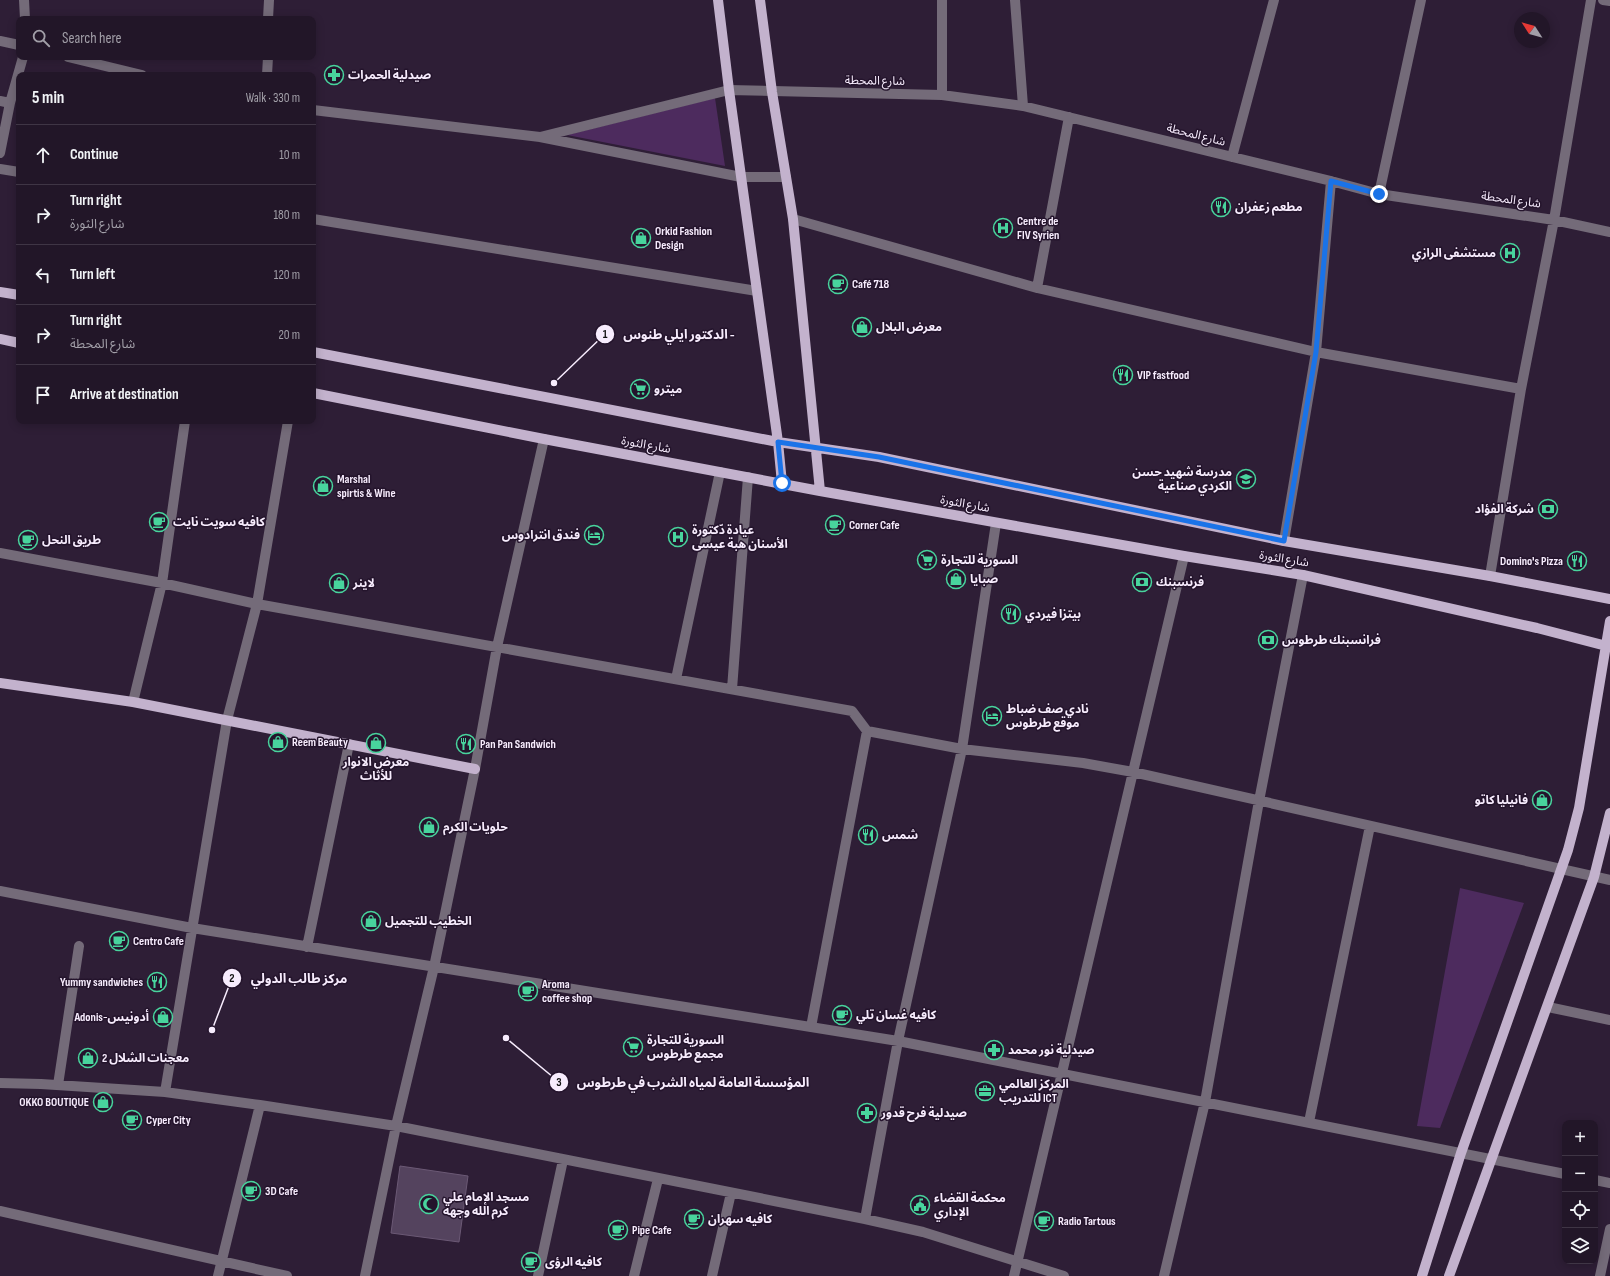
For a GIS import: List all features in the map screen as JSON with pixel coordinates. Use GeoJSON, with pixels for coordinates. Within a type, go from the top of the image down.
{"type":"FeatureCollection","features":[{"type":"Feature","properties":{"kind":"main road"},"geometry":{"type":"LineString","coordinates":[[718,0],[729,90],[778,442],[782,483]]}},
{"type":"Feature","properties":{"kind":"main road"},"geometry":{"type":"LineString","coordinates":[[760,0],[772,92],[793,219],[820,491]]}},
{"type":"Feature","properties":{"kind":"main road"},"geometry":{"type":"LineString","coordinates":[[0,292],[16,295]]}},
{"type":"Feature","properties":{"kind":"main road"},"geometry":{"type":"LineString","coordinates":[[0,339],[16,343]]}},
{"type":"Feature","properties":{"kind":"main road","name":"شارع الثورة"},"geometry":{"type":"LineString","coordinates":[[316,353],[778,442],[879,457],[1284,541],[1490,576],[1610,599]]}},
{"type":"Feature","properties":{"kind":"main road","name":"شارع الثورة"},"geometry":{"type":"LineString","coordinates":[[316,394],[544,440],[820,491],[1184,556],[1304,575],[1537,628],[1607,646]]}},
{"type":"Feature","properties":{"kind":"main road"},"geometry":{"type":"LineString","coordinates":[[1422,1276],[1461,1153],[1568,850],[1579,808],[1610,621]]}},
{"type":"Feature","properties":{"kind":"main road"},"geometry":{"type":"LineString","coordinates":[[0,683],[133,702],[475,769]]}},
{"type":"Feature","properties":{"kind":"main road"},"geometry":{"type":"LineString","coordinates":[[1450,1276],[1594,877],[1610,813]]}},
{"type":"Feature","properties":{"kind":"street"},"geometry":{"type":"LineString","coordinates":[[24,0],[24,16]]}},
{"type":"Feature","properties":{"kind":"street"},"geometry":{"type":"LineString","coordinates":[[268,16],[269,0]]}},
{"type":"Feature","properties":{"kind":"street"},"geometry":{"type":"LineString","coordinates":[[942,0],[942,95]]}},
{"type":"Feature","properties":{"kind":"street"},"geometry":{"type":"LineString","coordinates":[[1015,0],[1023,106]]}},
{"type":"Feature","properties":{"kind":"street"},"geometry":{"type":"LineString","coordinates":[[1232,157],[1274,0]]}},
{"type":"Feature","properties":{"kind":"street"},"geometry":{"type":"LineString","coordinates":[[1379,194],[1421,0]]}},
{"type":"Feature","properties":{"kind":"street"},"geometry":{"type":"LineString","coordinates":[[1490,576],[1521,389],[1554,220],[1591,0]]}},
{"type":"Feature","properties":{"kind":"street"},"geometry":{"type":"LineString","coordinates":[[1603,0],[1610,1]]}},
{"type":"Feature","properties":{"kind":"street"},"geometry":{"type":"LineString","coordinates":[[0,41],[16,44]]}},
{"type":"Feature","properties":{"kind":"street"},"geometry":{"type":"LineString","coordinates":[[17,72],[22,60]]}},
{"type":"Feature","properties":{"kind":"street"},"geometry":{"type":"LineString","coordinates":[[80,60],[130,72]]}},
{"type":"Feature","properties":{"kind":"street"},"geometry":{"type":"LineString","coordinates":[[267,72],[268,60]]}},
{"type":"Feature","properties":{"kind":"street"},"geometry":{"type":"LineString","coordinates":[[0,153],[5,102],[16,74]]}},
{"type":"Feature","properties":{"kind":"street","name":"شارع المحطة"},"geometry":{"type":"LineString","coordinates":[[540,137],[729,90],[942,95],[1023,106],[1379,194],[1554,220],[1610,232]]}},
{"type":"Feature","properties":{"kind":"street"},"geometry":{"type":"LineString","coordinates":[[316,110],[540,137],[741,177],[786,177]]}},
{"type":"Feature","properties":{"kind":"street"},"geometry":{"type":"LineString","coordinates":[[1037,288],[1070,118]]}},
{"type":"Feature","properties":{"kind":"street"},"geometry":{"type":"LineString","coordinates":[[0,169],[16,172]]}},
{"type":"Feature","properties":{"kind":"street"},"geometry":{"type":"LineString","coordinates":[[1284,541],[1316,352],[1331,181]]}},
{"type":"Feature","properties":{"kind":"street"},"geometry":{"type":"LineString","coordinates":[[316,219],[757,291]]}},
{"type":"Feature","properties":{"kind":"street"},"geometry":{"type":"LineString","coordinates":[[793,219],[1037,288],[1316,352],[1521,389]]}},
{"type":"Feature","properties":{"kind":"street"},"geometry":{"type":"LineString","coordinates":[[133,702],[162,582],[185,424]]}},
{"type":"Feature","properties":{"kind":"street"},"geometry":{"type":"LineString","coordinates":[[166,1092],[227,720],[257,604],[287,424]]}},
{"type":"Feature","properties":{"kind":"street"},"geometry":{"type":"LineString","coordinates":[[365,1276],[396,1126],[434,967],[475,769],[497,647],[544,440]]}},
{"type":"Feature","properties":{"kind":"street"},"geometry":{"type":"LineString","coordinates":[[676,679],[720,472]]}},
{"type":"Feature","properties":{"kind":"street"},"geometry":{"type":"LineString","coordinates":[[732,689],[748,477]]}},
{"type":"Feature","properties":{"kind":"street"},"geometry":{"type":"LineString","coordinates":[[865,1219],[898,1042],[962,749],[996,523]]}},
{"type":"Feature","properties":{"kind":"street"},"geometry":{"type":"LineString","coordinates":[[0,553],[162,582],[257,604],[852,711],[867,731],[962,749],[1083,763],[1133,772],[1610,880]]}},
{"type":"Feature","properties":{"kind":"street"},"geometry":{"type":"LineString","coordinates":[[1014,1276],[1184,556]]}},
{"type":"Feature","properties":{"kind":"street"},"geometry":{"type":"LineString","coordinates":[[1164,1276],[1205,1102],[1259,801],[1304,575]]}},
{"type":"Feature","properties":{"kind":"street"},"geometry":{"type":"LineString","coordinates":[[811,1027],[867,731]]}},
{"type":"Feature","properties":{"kind":"street"},"geometry":{"type":"LineString","coordinates":[[308,947],[349,744]]}},
{"type":"Feature","properties":{"kind":"street"},"geometry":{"type":"LineString","coordinates":[[1309,1122],[1370,826]]}},
{"type":"Feature","properties":{"kind":"street"},"geometry":{"type":"LineString","coordinates":[[0,891],[192,928],[898,1042],[1309,1122],[1562,1173]]}},
{"type":"Feature","properties":{"kind":"street"},"geometry":{"type":"LineString","coordinates":[[58,1085],[79,946]]}},
{"type":"Feature","properties":{"kind":"street"},"geometry":{"type":"LineString","coordinates":[[1548,1007],[1610,1020]]}},
{"type":"Feature","properties":{"kind":"street"},"geometry":{"type":"LineString","coordinates":[[0,1083],[166,1092],[396,1126],[865,1219],[923,1232],[1064,1276]]}},
{"type":"Feature","properties":{"kind":"street"},"geometry":{"type":"LineString","coordinates":[[218,1276],[260,1105]]}},
{"type":"Feature","properties":{"kind":"street"},"geometry":{"type":"LineString","coordinates":[[538,1276],[563,1160]]}},
{"type":"Feature","properties":{"kind":"street"},"geometry":{"type":"LineString","coordinates":[[634,1276],[658,1179]]}},
{"type":"Feature","properties":{"kind":"street"},"geometry":{"type":"LineString","coordinates":[[1598,1181],[1610,1183]]}},
{"type":"Feature","properties":{"kind":"street"},"geometry":{"type":"LineString","coordinates":[[712,1276],[730,1193]]}},
{"type":"Feature","properties":{"kind":"street"},"geometry":{"type":"LineString","coordinates":[[0,1211],[287,1276]]}},
{"type":"Feature","properties":{"kind":"street"},"geometry":{"type":"LineString","coordinates":[[1600,1276],[1610,1229]]}},
{"type":"Feature","properties":{"kind":"shaded area"},"geometry":{"type":"Polygon","coordinates":[[[715,98],[725,166],[567,135],[715,98]]]}},
{"type":"Feature","properties":{"kind":"shaded area"},"geometry":{"type":"Polygon","coordinates":[[[1460,888],[1524,903],[1440,1128],[1417,1126],[1460,888]]]}},
{"type":"Feature","properties":{"kind":"building","name":"مسجد الإمام علي كرم الله وجهه"},"geometry":{"type":"Polygon","coordinates":[[[400,1166],[468,1176],[459,1242],[391,1233],[400,1166]]]}},
{"type":"Feature","properties":{"kind":"place","name":"صيدلية الحمرات"},"geometry":{"type":"Point","coordinates":[334,75]}},
{"type":"Feature","properties":{"kind":"place","name":"مطعم زعفران"},"geometry":{"type":"Point","coordinates":[1221,207]}},
{"type":"Feature","properties":{"kind":"place","name":"Centre de FIV Syrien"},"geometry":{"type":"Point","coordinates":[1003,228]}},
{"type":"Feature","properties":{"kind":"place","name":"Orkid Fashion Design"},"geometry":{"type":"Point","coordinates":[641,238]}},
{"type":"Feature","properties":{"kind":"place","name":"مستشفى الرازي"},"geometry":{"type":"Point","coordinates":[1510,253]}},
{"type":"Feature","properties":{"kind":"place","name":"Café 718"},"geometry":{"type":"Point","coordinates":[838,284]}},
{"type":"Feature","properties":{"kind":"place","name":"معرض البلال"},"geometry":{"type":"Point","coordinates":[862,327]}},
{"type":"Feature","properties":{"kind":"place","name":"VIP fastfood"},"geometry":{"type":"Point","coordinates":[1123,375]}},
{"type":"Feature","properties":{"kind":"place","name":"الدكتور ايلي طنوس -"},"geometry":{"type":"Point","coordinates":[554,383]}},
{"type":"Feature","properties":{"kind":"place","name":"ميترو"},"geometry":{"type":"Point","coordinates":[640,389]}},
{"type":"Feature","properties":{"kind":"place","name":"مدرسة شهيد حسن الكردي صناعية"},"geometry":{"type":"Point","coordinates":[1246,479]}},
{"type":"Feature","properties":{"kind":"place","name":"Marshal spirtis & Wine"},"geometry":{"type":"Point","coordinates":[323,486]}},
{"type":"Feature","properties":{"kind":"place","name":"شركة الفؤاد"},"geometry":{"type":"Point","coordinates":[1548,509]}},
{"type":"Feature","properties":{"kind":"place","name":"كافيه سويت نايت"},"geometry":{"type":"Point","coordinates":[159,522]}},
{"type":"Feature","properties":{"kind":"place","name":"Corner Cafe"},"geometry":{"type":"Point","coordinates":[835,525]}},
{"type":"Feature","properties":{"kind":"place","name":"فندق انترادوس"},"geometry":{"type":"Point","coordinates":[594,535]}},
{"type":"Feature","properties":{"kind":"place","name":"عيادة دّكتورة الأسنان هبة عيسى"},"geometry":{"type":"Point","coordinates":[678,537]}},
{"type":"Feature","properties":{"kind":"place","name":"طريق النحل"},"geometry":{"type":"Point","coordinates":[28,540]}},
{"type":"Feature","properties":{"kind":"place","name":"السورية للتجارة"},"geometry":{"type":"Point","coordinates":[927,560]}},
{"type":"Feature","properties":{"kind":"place","name":"Domino's Pizza"},"geometry":{"type":"Point","coordinates":[1577,561]}},
{"type":"Feature","properties":{"kind":"place","name":"صبايا"},"geometry":{"type":"Point","coordinates":[956,579]}},
{"type":"Feature","properties":{"kind":"place","name":"فرنسبنك"},"geometry":{"type":"Point","coordinates":[1142,582]}},
{"type":"Feature","properties":{"kind":"place","name":"لاينر"},"geometry":{"type":"Point","coordinates":[339,583]}},
{"type":"Feature","properties":{"kind":"place","name":"بيتزا فيردي"},"geometry":{"type":"Point","coordinates":[1011,614]}},
{"type":"Feature","properties":{"kind":"place","name":"فرانسبنك طرطوس"},"geometry":{"type":"Point","coordinates":[1268,640]}},
{"type":"Feature","properties":{"kind":"place","name":"نادي صف ضباط موقع طرطوس"},"geometry":{"type":"Point","coordinates":[992,716]}},
{"type":"Feature","properties":{"kind":"place","name":"Reem Beauty"},"geometry":{"type":"Point","coordinates":[278,742]}},
{"type":"Feature","properties":{"kind":"place","name":"معرض الانوار للأثاث"},"geometry":{"type":"Point","coordinates":[376,743]}},
{"type":"Feature","properties":{"kind":"place","name":"Pan Pan Sandwich"},"geometry":{"type":"Point","coordinates":[466,744]}},
{"type":"Feature","properties":{"kind":"place","name":"فانيليا كاتو"},"geometry":{"type":"Point","coordinates":[1542,800]}},
{"type":"Feature","properties":{"kind":"place","name":"حلويات الكرم"},"geometry":{"type":"Point","coordinates":[429,827]}},
{"type":"Feature","properties":{"kind":"place","name":"شمس"},"geometry":{"type":"Point","coordinates":[868,835]}},
{"type":"Feature","properties":{"kind":"place","name":"الخطيب للتجميل"},"geometry":{"type":"Point","coordinates":[371,921]}},
{"type":"Feature","properties":{"kind":"place","name":"Centro Cafe"},"geometry":{"type":"Point","coordinates":[119,941]}},
{"type":"Feature","properties":{"kind":"place","name":"Yummy sandwiches"},"geometry":{"type":"Point","coordinates":[157,982]}},
{"type":"Feature","properties":{"kind":"place","name":"Aroma coffee shop"},"geometry":{"type":"Point","coordinates":[528,991]}},
{"type":"Feature","properties":{"kind":"place","name":"كافيه غسان تلي"},"geometry":{"type":"Point","coordinates":[842,1015]}},
{"type":"Feature","properties":{"kind":"place","name":"Adonis-أدونيس"},"geometry":{"type":"Point","coordinates":[163,1017]}},
{"type":"Feature","properties":{"kind":"place","name":"مركز طالب الدولي"},"geometry":{"type":"Point","coordinates":[212,1030]}},
{"type":"Feature","properties":{"kind":"place","name":"المؤسسة العامة لمياه الشرب في طرطوس"},"geometry":{"type":"Point","coordinates":[506,1038]}},
{"type":"Feature","properties":{"kind":"place","name":"السورية للتجارة مجمع طرطوس"},"geometry":{"type":"Point","coordinates":[633,1047]}},
{"type":"Feature","properties":{"kind":"place","name":"صيدلية نور محمد"},"geometry":{"type":"Point","coordinates":[994,1050]}},
{"type":"Feature","properties":{"kind":"place","name":"معجنات الشلال 2"},"geometry":{"type":"Point","coordinates":[88,1058]}},
{"type":"Feature","properties":{"kind":"place","name":"المركز العالمي للتدريب ICT"},"geometry":{"type":"Point","coordinates":[985,1091]}},
{"type":"Feature","properties":{"kind":"place","name":"OKKO BOUTIQUE"},"geometry":{"type":"Point","coordinates":[103,1102]}},
{"type":"Feature","properties":{"kind":"place","name":"صيدلية فرح قدور"},"geometry":{"type":"Point","coordinates":[867,1113]}},
{"type":"Feature","properties":{"kind":"place","name":"Cyper City"},"geometry":{"type":"Point","coordinates":[132,1120]}},
{"type":"Feature","properties":{"kind":"place","name":"3D Cafe"},"geometry":{"type":"Point","coordinates":[251,1191]}},
{"type":"Feature","properties":{"kind":"place","name":"مسجد الإمام علي كرم الله وجهه"},"geometry":{"type":"Point","coordinates":[429,1204]}},
{"type":"Feature","properties":{"kind":"place","name":"محكمة القضاء الإداري"},"geometry":{"type":"Point","coordinates":[920,1205]}},
{"type":"Feature","properties":{"kind":"place","name":"كافيه سهران"},"geometry":{"type":"Point","coordinates":[694,1219]}},
{"type":"Feature","properties":{"kind":"place","name":"Radio Tartous"},"geometry":{"type":"Point","coordinates":[1044,1221]}},
{"type":"Feature","properties":{"kind":"place","name":"Pipe Cafe"},"geometry":{"type":"Point","coordinates":[618,1230]}},
{"type":"Feature","properties":{"kind":"place","name":"كافيه الرؤى"},"geometry":{"type":"Point","coordinates":[531,1262]}},
{"type":"Feature","properties":{"kind":"route"},"geometry":{"type":"LineString","coordinates":[[782,483],[778,442],[879,457],[1284,541],[1316,352],[1331,181],[1379,194]]}}]}
